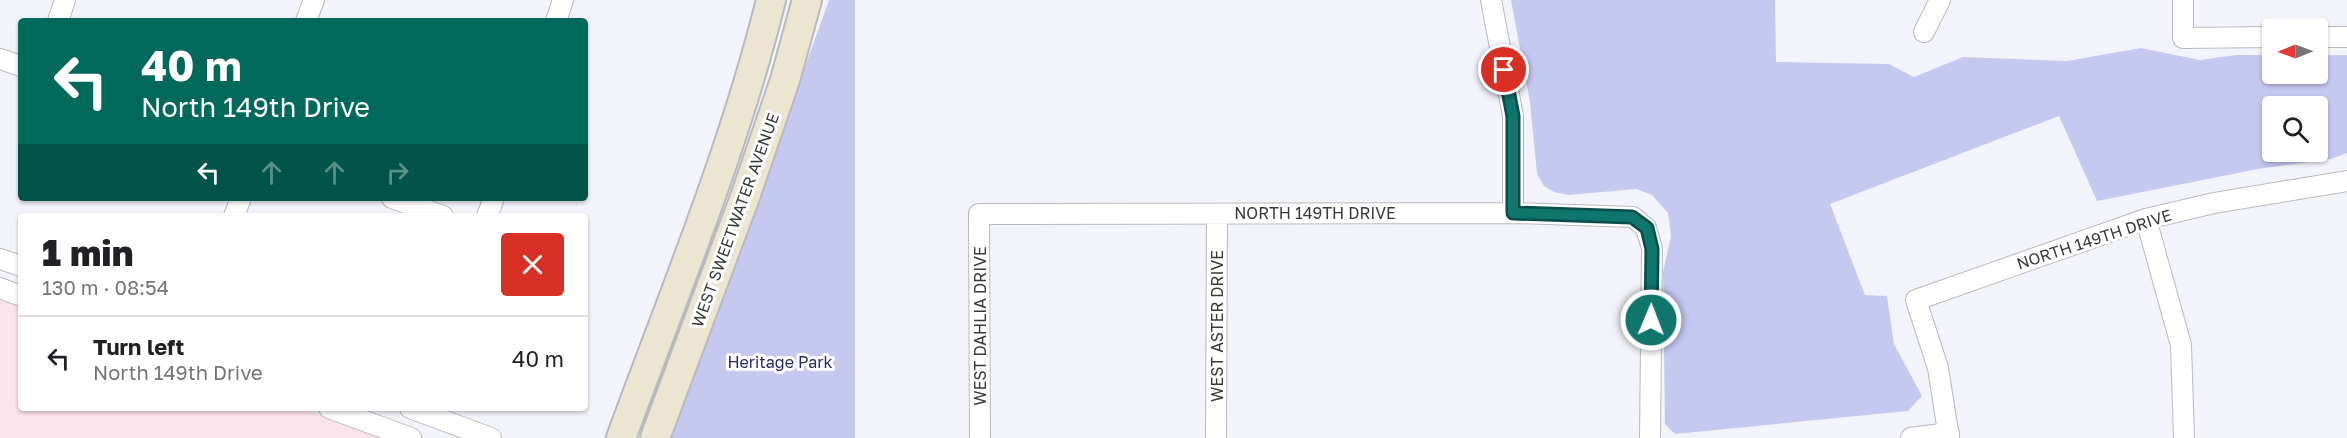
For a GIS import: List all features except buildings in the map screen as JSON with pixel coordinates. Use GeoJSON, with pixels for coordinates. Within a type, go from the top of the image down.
{"type":"FeatureCollection","features":[{"type":"Feature","properties":{"kind":"street"},"geometry":{"type":"LineString","coordinates":[[59,18],[65,0]]}},
{"type":"Feature","properties":{"kind":"street"},"geometry":{"type":"LineString","coordinates":[[307,18],[314,0]]}},
{"type":"Feature","properties":{"kind":"street"},"geometry":{"type":"LineString","coordinates":[[557,18],[563,0]]}},
{"type":"Feature","properties":{"kind":"street","name":"WEST SWEETWATER AVENUE"},"geometry":{"type":"LineString","coordinates":[[621,438],[712,192],[741,105],[771,0]]}},
{"type":"Feature","properties":{"kind":"street","name":"WEST SWEETWATER AVENUE"},"geometry":{"type":"LineString","coordinates":[[655,438],[745,197],[785,80],[807,0]]}},
{"type":"Feature","properties":{"kind":"street"},"geometry":{"type":"LineString","coordinates":[[1491,0],[1513,116],[1513,213]]}},
{"type":"Feature","properties":{"kind":"street"},"geometry":{"type":"LineString","coordinates":[[1924,32],[1940,0]]}},
{"type":"Feature","properties":{"kind":"street"},"geometry":{"type":"LineString","coordinates":[[2183,0],[2183,38],[2262,37]]}},
{"type":"Feature","properties":{"kind":"street"},"geometry":{"type":"LineString","coordinates":[[2328,37],[2347,37]]}},
{"type":"Feature","properties":{"kind":"street"},"geometry":{"type":"LineString","coordinates":[[0,59],[18,65]]}},
{"type":"Feature","properties":{"kind":"street","name":"NORTH 149TH DRIVE"},"geometry":{"type":"LineString","coordinates":[[1949,436],[1938,368],[1916,300],[2146,219],[2214,203],[2347,181]]}},
{"type":"Feature","properties":{"kind":"street"},"geometry":{"type":"LineString","coordinates":[[400,201],[434,213]]}},
{"type":"Feature","properties":{"kind":"street","name":"NORTH 149TH DRIVE"},"geometry":{"type":"LineString","coordinates":[[979,214],[1513,213],[1632,217],[1647,228],[1652,249],[1650,438]]}},
{"type":"Feature","properties":{"kind":"street","name":"WEST DAHLIA DRIVE"},"geometry":{"type":"LineString","coordinates":[[979,214],[980,438]]}},
{"type":"Feature","properties":{"kind":"street","name":"WEST ASTER DRIVE"},"geometry":{"type":"LineString","coordinates":[[1216,438],[1217,214]]}},
{"type":"Feature","properties":{"kind":"street"},"geometry":{"type":"LineString","coordinates":[[2146,219],[2181,345],[2184,438]]}},
{"type":"Feature","properties":{"kind":"street"},"geometry":{"type":"LineString","coordinates":[[0,259],[18,265]]}},
{"type":"Feature","properties":{"kind":"street"},"geometry":{"type":"LineString","coordinates":[[0,288],[18,295]]}},
{"type":"Feature","properties":{"kind":"street"},"geometry":{"type":"LineString","coordinates":[[337,411],[411,438]]}},
{"type":"Feature","properties":{"kind":"street"},"geometry":{"type":"LineString","coordinates":[[418,411],[491,438]]}},
{"type":"Feature","properties":{"kind":"street"},"geometry":{"type":"LineString","coordinates":[[1911,438],[1949,436]]}},
{"type":"Feature","properties":{"kind":"shaded area"},"geometry":{"type":"Polygon","coordinates":[[[0,294],[18,301],[18,411],[310,411],[378,438],[0,438],[0,294]]]}},
{"type":"Feature","properties":{"kind":"green space","name":"Heritage Park"},"geometry":{"type":"Polygon","coordinates":[[[829,0],[855,0],[855,438],[671,438],[829,0]]]}},
{"type":"Feature","properties":{"kind":"green space"},"geometry":{"type":"Polygon","coordinates":[[[1511,0],[1775,0],[1776,62],[1889,64],[1914,77],[1963,57],[2067,61],[2141,48],[2200,60],[2236,55],[2262,55],[2262,84],[2328,84],[2328,55],[2347,55],[2347,153],[2331,159],[2328,159],[2328,96],[2262,96],[2262,162],[2309,162],[2258,169],[2097,201],[2059,116],[1830,204],[1865,295],[1887,296],[1894,344],[1922,396],[1908,411],[1675,434],[1665,424],[1663,272],[1671,236],[1668,213],[1652,195],[1637,189],[1569,195],[1554,192],[1544,186],[1537,174],[1530,102],[1511,0]]]}},
{"type":"Feature","properties":{"kind":"route"},"geometry":{"type":"LineString","coordinates":[[1504,70],[1513,116],[1513,213],[1632,217],[1647,228],[1652,249],[1651,320]]}}]}
